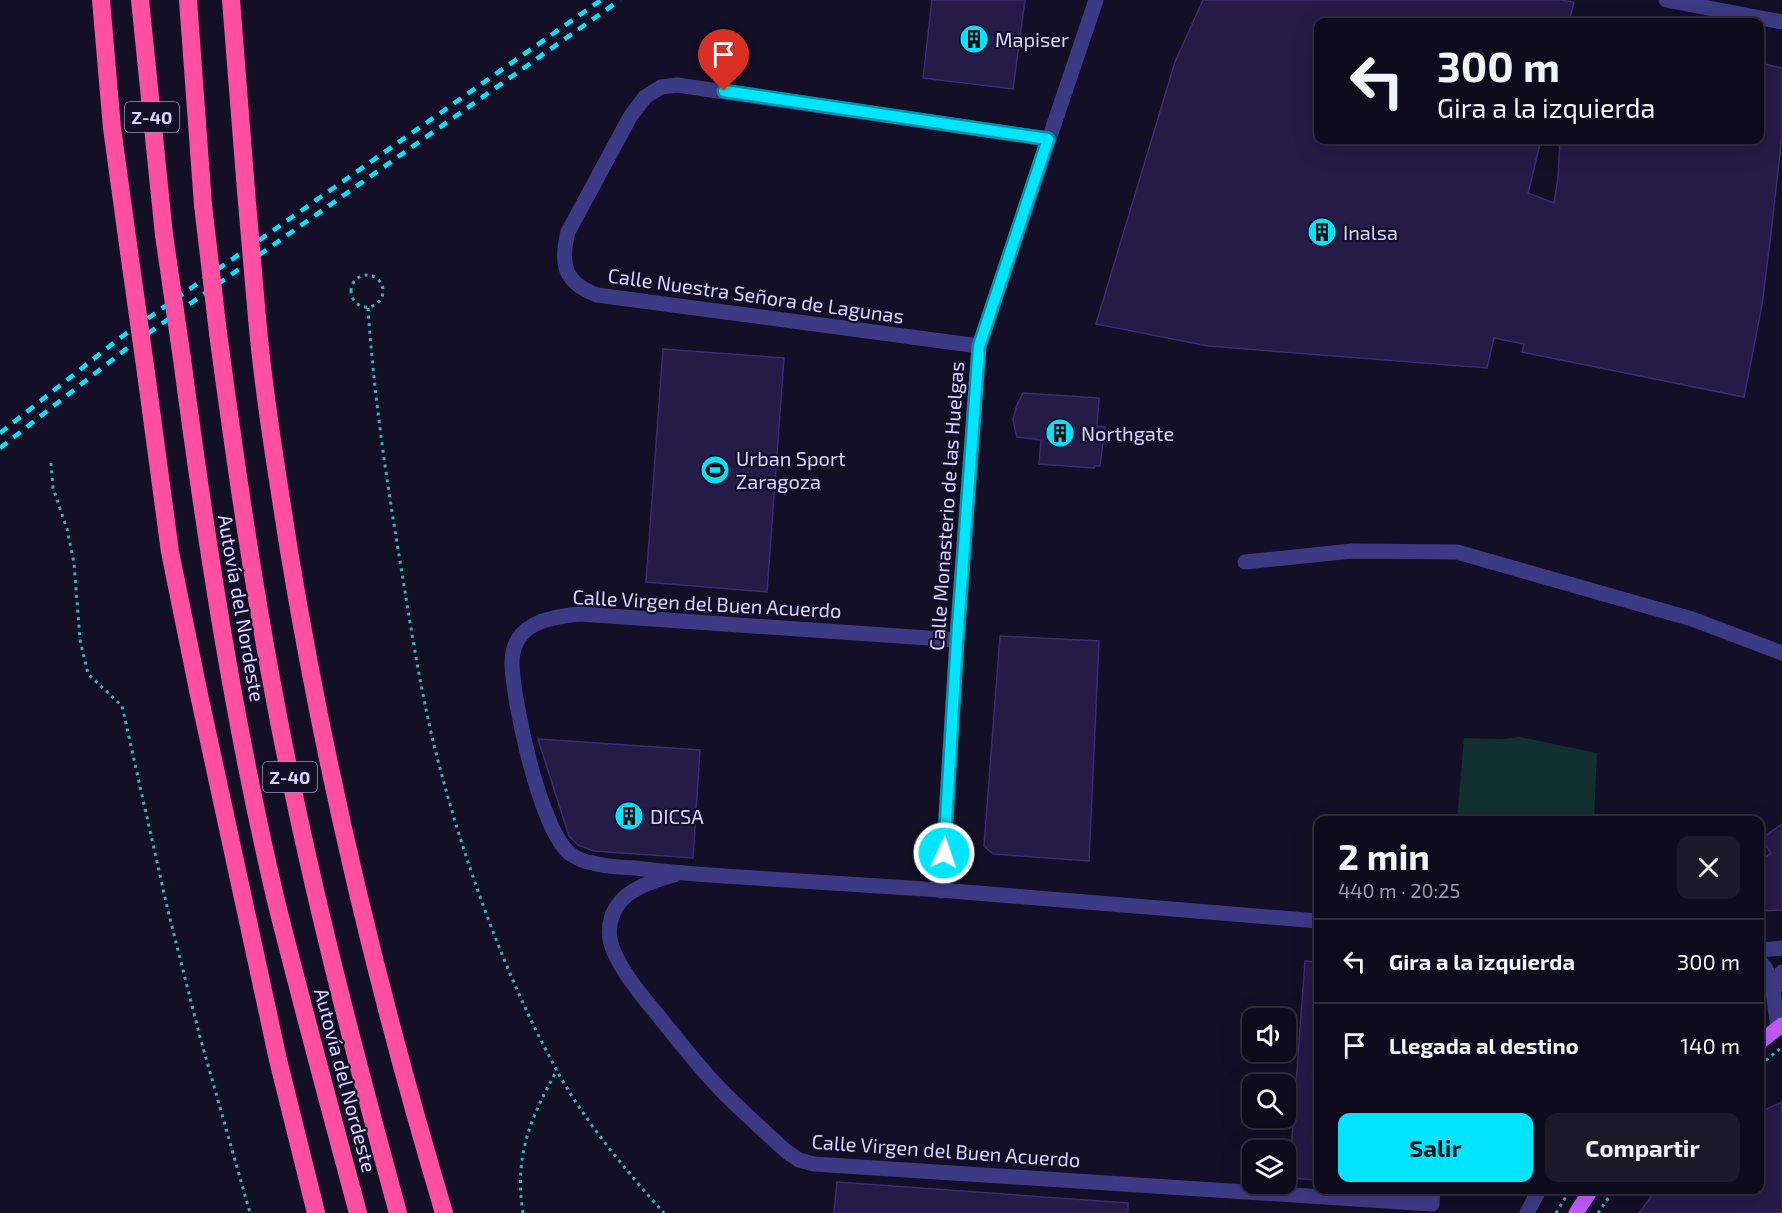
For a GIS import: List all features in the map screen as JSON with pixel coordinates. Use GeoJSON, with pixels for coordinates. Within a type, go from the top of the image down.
{"type":"FeatureCollection","features":[{"type":"Feature","properties":{"kind":"highway"},"geometry":{"type":"LineString","coordinates":[[101,0],[112,128],[170,552],[278,1060],[316,1213]]}},
{"type":"Feature","properties":{"kind":"highway","name":"Autovía del Nordeste"},"geometry":{"type":"LineString","coordinates":[[140,0],[164,235],[203,513],[234,696],[276,899],[358,1213]]}},
{"type":"Feature","properties":{"kind":"highway","name":"Autovía del Nordeste"},"geometry":{"type":"LineString","coordinates":[[188,0],[203,205],[241,510],[291,780],[344,1015],[398,1213]]}},
{"type":"Feature","properties":{"kind":"highway"},"geometry":{"type":"LineString","coordinates":[[231,0],[263,389],[300,614],[336,801],[415,1116],[444,1213]]}},
{"type":"Feature","properties":{"kind":"main road"},"geometry":{"type":"LineString","coordinates":[[1764,1039],[1780,1026]]}},
{"type":"Feature","properties":{"kind":"main road"},"geometry":{"type":"LineString","coordinates":[[1576,1213],[1588,1194]]}},
{"type":"Feature","properties":{"kind":"street","name":"Calle Monasterio de las Huelgas"},"geometry":{"type":"LineString","coordinates":[[941,891],[979,346],[1096,0]]}},
{"type":"Feature","properties":{"kind":"street"},"geometry":{"type":"LineString","coordinates":[[1666,0],[1761,18]]}},
{"type":"Feature","properties":{"kind":"street"},"geometry":{"type":"LineString","coordinates":[[1764,19],[1782,22]]}},
{"type":"Feature","properties":{"kind":"street","name":"Calle Nuestra Señora de Lagunas"},"geometry":{"type":"LineString","coordinates":[[979,346],[597,295],[580,288],[570,278],[563,250],[568,232],[630,117],[645,97],[661,87],[677,85],[1048,139]]}},
{"type":"Feature","properties":{"kind":"street"},"geometry":{"type":"LineString","coordinates":[[1245,562],[1352,551],[1457,552],[1692,619],[1782,653]]}},
{"type":"Feature","properties":{"kind":"street","name":"Calle Virgen del Buen Acuerdo"},"geometry":{"type":"LineString","coordinates":[[679,873],[594,864],[579,860],[568,852],[556,837],[548,819],[521,730],[512,657],[516,642],[525,631],[539,621],[557,616],[580,614],[957,640]]}},
{"type":"Feature","properties":{"kind":"street"},"geometry":{"type":"LineString","coordinates":[[679,873],[1314,921]]}},
{"type":"Feature","properties":{"kind":"street","name":"Calle Virgen del Buen Acuerdo"},"geometry":{"type":"LineString","coordinates":[[679,873],[639,886],[618,904],[612,916],[610,928],[610,940],[614,951],[637,990],[722,1091],[787,1152],[799,1160],[814,1164],[1432,1204],[1433,1194]]}},
{"type":"Feature","properties":{"kind":"street"},"geometry":{"type":"LineString","coordinates":[[1764,950],[1782,948]]}},
{"type":"Feature","properties":{"kind":"street"},"geometry":{"type":"LineString","coordinates":[[1764,966],[1773,992],[1780,1026]]}},
{"type":"Feature","properties":{"kind":"street"},"geometry":{"type":"LineString","coordinates":[[1773,992],[1782,972]]}},
{"type":"Feature","properties":{"kind":"street"},"geometry":{"type":"LineString","coordinates":[[1527,1213],[1537,1194]]}},
{"type":"Feature","properties":{"kind":"path"},"geometry":{"type":"LineString","coordinates":[[366,275],[377,278],[384,290],[378,304],[368,308],[357,304],[352,295],[356,279],[366,275]]}},
{"type":"Feature","properties":{"kind":"path"},"geometry":{"type":"LineString","coordinates":[[368,308],[380,434],[408,609],[433,740],[456,823],[494,933],[523,1003],[557,1070],[598,1132],[636,1182],[664,1213]]}},
{"type":"Feature","properties":{"kind":"path"},"geometry":{"type":"LineString","coordinates":[[51,463],[52,488],[67,528],[74,563],[80,640],[88,674],[122,706],[188,991],[250,1213]]}},
{"type":"Feature","properties":{"kind":"path"},"geometry":{"type":"LineString","coordinates":[[1764,1062],[1782,1047]]}},
{"type":"Feature","properties":{"kind":"path"},"geometry":{"type":"LineString","coordinates":[[523,1213],[519,1190],[520,1162],[535,1111],[557,1070]]}},
{"type":"Feature","properties":{"kind":"path"},"geometry":{"type":"LineString","coordinates":[[1556,1213],[1568,1194]]}},
{"type":"Feature","properties":{"kind":"path"},"geometry":{"type":"LineString","coordinates":[[1599,1213],[1611,1194]]}},
{"type":"Feature","properties":{"kind":"green space"},"geometry":{"type":"Polygon","coordinates":[[[1520,737],[1597,753],[1594,816],[1457,816],[1464,738],[1520,737]]]}},
{"type":"Feature","properties":{"kind":"building","name":"Mapiser"},"geometry":{"type":"Polygon","coordinates":[[[932,0],[1025,0],[1013,89],[923,78],[932,0]]]}},
{"type":"Feature","properties":{"kind":"building","name":"Inalsa"},"geometry":{"type":"Polygon","coordinates":[[[1203,0],[1560,0],[1574,2],[1570,18],[1314,18],[1314,144],[1540,144],[1528,193],[1554,203],[1560,144],[1764,144],[1764,64],[1782,68],[1782,135],[1771,233],[1762,305],[1744,397],[1522,352],[1524,344],[1494,338],[1487,368],[1208,346],[1096,324],[1175,62],[1203,0]]]}},
{"type":"Feature","properties":{"kind":"building","name":"Urban Sport Zaragoza"},"geometry":{"type":"Polygon","coordinates":[[[663,349],[784,358],[767,592],[646,582],[663,349]]]}},
{"type":"Feature","properties":{"kind":"building","name":"Northgate"},"geometry":{"type":"Polygon","coordinates":[[[1023,393],[1099,398],[1097,426],[1105,427],[1100,466],[1094,468],[1039,464],[1041,440],[1017,437],[1015,430],[1013,419],[1023,393]]]}},
{"type":"Feature","properties":{"kind":"building"},"geometry":{"type":"Polygon","coordinates":[[[1000,636],[1099,641],[1089,861],[993,854],[984,846],[1000,636]]]}},
{"type":"Feature","properties":{"kind":"building","name":"DICSA"},"geometry":{"type":"Polygon","coordinates":[[[538,739],[700,750],[693,858],[594,851],[578,845],[569,836],[538,739]]]}},
{"type":"Feature","properties":{"kind":"building"},"geometry":{"type":"Polygon","coordinates":[[[1782,824],[1782,910],[1764,911],[1764,858],[1771,853],[1764,843],[1764,837],[1782,824]]]}},
{"type":"Feature","properties":{"kind":"building"},"geometry":{"type":"Polygon","coordinates":[[[1305,961],[1314,962],[1314,1180],[1296,1178],[1296,1140],[1292,1140],[1293,1128],[1296,1128],[1296,1083],[1305,961]]]}},
{"type":"Feature","properties":{"kind":"building"},"geometry":{"type":"Polygon","coordinates":[[[1782,1102],[1782,1213],[1639,1213],[1653,1194],[1764,1194],[1764,1110],[1782,1102]]]}},
{"type":"Feature","properties":{"kind":"building"},"geometry":{"type":"Polygon","coordinates":[[[837,1182],[1128,1203],[1128,1213],[834,1213],[837,1182]]]}},
{"type":"Feature","properties":{"kind":"railway"},"geometry":{"type":"LineString","coordinates":[[0,433],[120,338],[601,0]]}},
{"type":"Feature","properties":{"kind":"railway"},"geometry":{"type":"LineString","coordinates":[[0,448],[126,349],[620,0]]}},
{"type":"Feature","properties":{"kind":"place","name":"Mapiser"},"geometry":{"type":"Point","coordinates":[974,39]}},
{"type":"Feature","properties":{"kind":"place","name":"Inalsa"},"geometry":{"type":"Point","coordinates":[1322,232]}},
{"type":"Feature","properties":{"kind":"place","name":"Northgate"},"geometry":{"type":"Point","coordinates":[1060,433]}},
{"type":"Feature","properties":{"kind":"place","name":"Urban Sport Zaragoza"},"geometry":{"type":"Point","coordinates":[715,470]}},
{"type":"Feature","properties":{"kind":"place","name":"DICSA"},"geometry":{"type":"Point","coordinates":[629,816]}},
{"type":"Feature","properties":{"kind":"route"},"geometry":{"type":"LineString","coordinates":[[724,91],[1048,139],[979,346],[944,853]]}}]}
